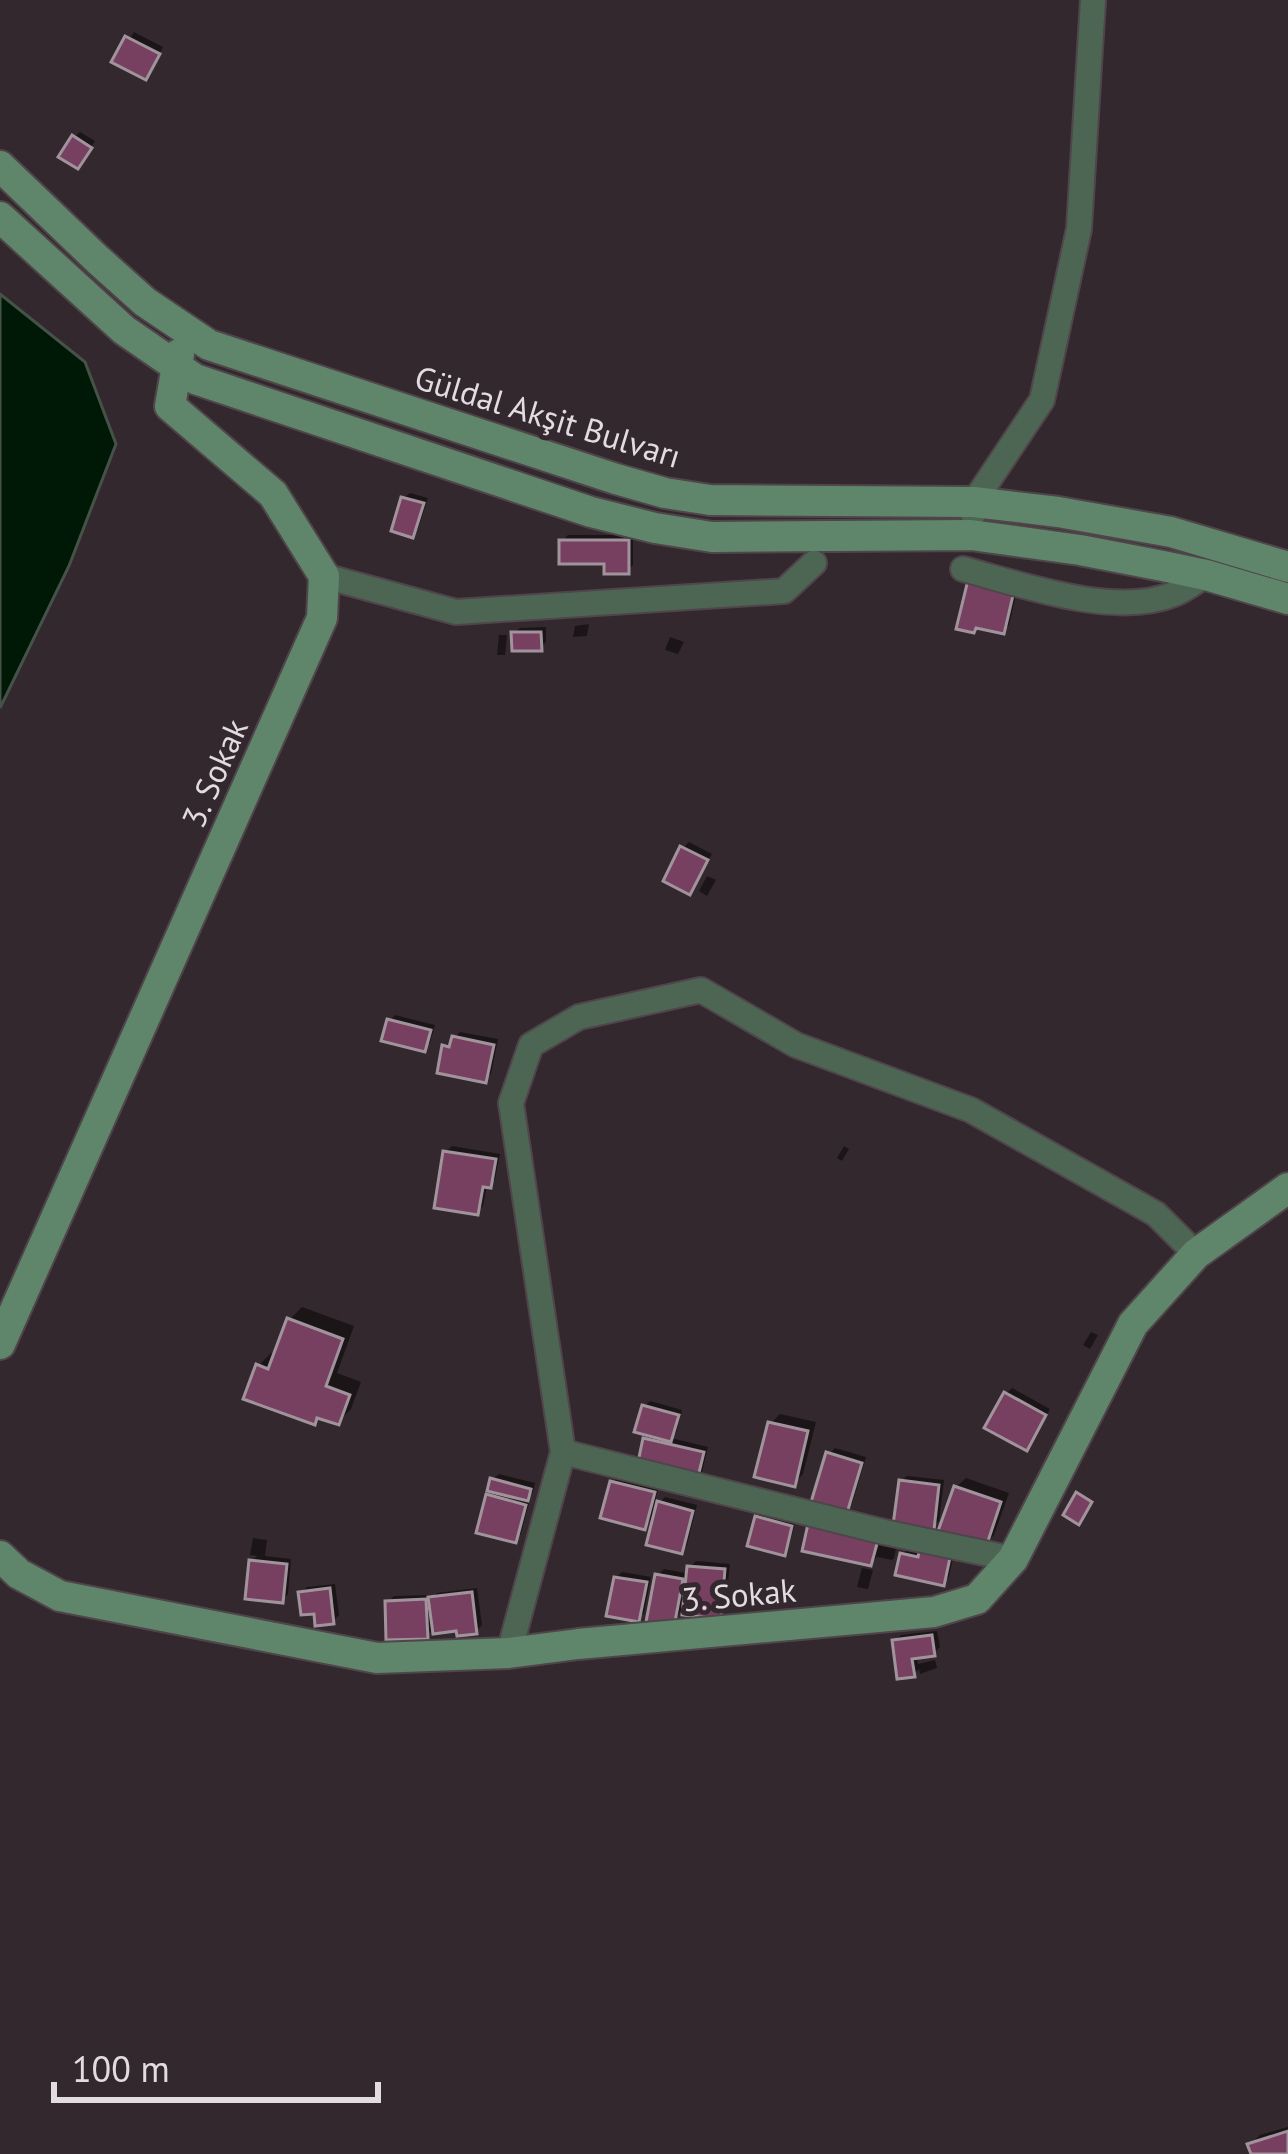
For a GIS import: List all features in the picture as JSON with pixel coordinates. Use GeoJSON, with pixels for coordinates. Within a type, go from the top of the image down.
{"type":"FeatureCollection","features":[{"type":"Feature","properties":{"kind":"main road","name":"Güldal Akşit Bulvarı"},"geometry":{"type":"LineString","coordinates":[[0,166],[146,302],[209,345],[664,493],[710,500],[974,502],[1171,532],[1288,567]]}},
{"type":"Feature","properties":{"kind":"main road"},"geometry":{"type":"LineString","coordinates":[[0,217],[124,330],[195,379],[591,512],[712,537],[971,535],[1206,574],[1288,599]]}},
{"type":"Feature","properties":{"kind":"main road"},"geometry":{"type":"LineString","coordinates":[[186,331],[170,406],[272,494],[324,576]]}},
{"type":"Feature","properties":{"kind":"main road","name":"3. Sokak"},"geometry":{"type":"LineString","coordinates":[[0,1344],[322,618],[324,576]]}},
{"type":"Feature","properties":{"kind":"main road","name":"3. Sokak"},"geometry":{"type":"LineString","coordinates":[[0,1556],[19,1574],[60,1595],[376,1658],[509,1653],[934,1612],[977,1599],[1012,1559],[1132,1324],[1196,1254],[1288,1189]]}},
{"type":"Feature","properties":{"kind":"street"},"geometry":{"type":"LineString","coordinates":[[971,535],[974,502],[1042,400],[1079,229],[1093,0]]}},
{"type":"Feature","properties":{"kind":"street"},"geometry":{"type":"LineString","coordinates":[[324,576],[456,612],[784,591],[814,563]]}},
{"type":"Feature","properties":{"kind":"street"},"geometry":{"type":"LineString","coordinates":[[963,569],[1078,599],[1149,602],[1178,593],[1206,574]]}},
{"type":"Feature","properties":{"kind":"street"},"geometry":{"type":"LineString","coordinates":[[509,1653],[563,1452],[511,1103],[531,1045],[579,1017],[700,990],[796,1045],[971,1110],[1156,1214],[1196,1254]]}},
{"type":"Feature","properties":{"kind":"street"},"geometry":{"type":"LineString","coordinates":[[563,1452],[1012,1559]]}},
{"type":"Feature","properties":{"kind":"shaded area"},"geometry":{"type":"Polygon","coordinates":[[[0,294],[85,362],[116,444],[69,566],[0,708],[0,294]]]}},
{"type":"Feature","properties":{"kind":"building"},"geometry":{"type":"Polygon","coordinates":[[[125,36],[160,54],[146,80],[111,62],[125,36]]]}},
{"type":"Feature","properties":{"kind":"building"},"geometry":{"type":"Polygon","coordinates":[[[72,135],[92,148],[78,169],[58,157],[72,135]]]}},
{"type":"Feature","properties":{"kind":"building"},"geometry":{"type":"Polygon","coordinates":[[[401,497],[424,503],[413,538],[391,531],[401,497]]]}},
{"type":"Feature","properties":{"kind":"building"},"geometry":{"type":"Polygon","coordinates":[[[559,540],[629,540],[629,574],[604,574],[604,564],[559,564],[559,540]]]}},
{"type":"Feature","properties":{"kind":"building"},"geometry":{"type":"Polygon","coordinates":[[[968,580],[1014,591],[1004,634],[956,629],[968,580]]]}},
{"type":"Feature","properties":{"kind":"building"},"geometry":{"type":"Polygon","coordinates":[[[511,632],[541,632],[542,651],[512,651],[511,632]]]}},
{"type":"Feature","properties":{"kind":"building"},"geometry":{"type":"Polygon","coordinates":[[[680,846],[708,860],[690,895],[663,881],[680,846]]]}},
{"type":"Feature","properties":{"kind":"building"},"geometry":{"type":"Polygon","coordinates":[[[387,1019],[431,1030],[425,1052],[381,1041],[387,1019]]]}},
{"type":"Feature","properties":{"kind":"building"},"geometry":{"type":"Polygon","coordinates":[[[452,1036],[494,1045],[486,1083],[437,1073],[442,1045],[449,1047],[452,1036]]]}},
{"type":"Feature","properties":{"kind":"building"},"geometry":{"type":"Polygon","coordinates":[[[443,1151],[496,1159],[491,1188],[483,1187],[478,1215],[434,1208],[443,1151]]]}},
{"type":"Feature","properties":{"kind":"building"},"geometry":{"type":"Polygon","coordinates":[[[287,1318],[343,1339],[326,1386],[350,1395],[339,1425],[317,1418],[315,1425],[243,1399],[256,1364],[268,1369],[287,1318]]]}},
{"type":"Feature","properties":{"kind":"building"},"geometry":{"type":"Polygon","coordinates":[[[1004,1392],[1046,1415],[1027,1451],[984,1428],[1004,1392]]]}},
{"type":"Feature","properties":{"kind":"building"},"geometry":{"type":"Polygon","coordinates":[[[642,1405],[679,1415],[671,1442],[634,1432],[642,1405]]]}},
{"type":"Feature","properties":{"kind":"building"},"geometry":{"type":"Polygon","coordinates":[[[768,1422],[808,1431],[795,1487],[754,1477],[768,1422]]]}},
{"type":"Feature","properties":{"kind":"building"},"geometry":{"type":"Polygon","coordinates":[[[643,1438],[704,1452],[697,1481],[637,1467],[643,1438]]]}},
{"type":"Feature","properties":{"kind":"building"},"geometry":{"type":"Polygon","coordinates":[[[826,1452],[862,1463],[847,1513],[811,1502],[826,1452]]]}},
{"type":"Feature","properties":{"kind":"building"},"geometry":{"type":"Polygon","coordinates":[[[490,1478],[531,1489],[528,1501],[487,1491],[490,1478]]]}},
{"type":"Feature","properties":{"kind":"building"},"geometry":{"type":"Polygon","coordinates":[[[899,1480],[939,1485],[934,1530],[893,1525],[899,1480]]]}},
{"type":"Feature","properties":{"kind":"building"},"geometry":{"type":"Polygon","coordinates":[[[610,1481],[655,1492],[645,1530],[600,1518],[610,1481]]]}},
{"type":"Feature","properties":{"kind":"building"},"geometry":{"type":"Polygon","coordinates":[[[954,1486],[1001,1502],[986,1547],[938,1531],[954,1486]]]}},
{"type":"Feature","properties":{"kind":"building"},"geometry":{"type":"Polygon","coordinates":[[[1076,1492],[1092,1502],[1079,1525],[1063,1515],[1076,1492]]]}},
{"type":"Feature","properties":{"kind":"building"},"geometry":{"type":"Polygon","coordinates":[[[486,1494],[526,1505],[516,1543],[476,1533],[486,1494]]]}},
{"type":"Feature","properties":{"kind":"building"},"geometry":{"type":"Polygon","coordinates":[[[657,1501],[693,1511],[682,1554],[646,1545],[657,1501]]]}},
{"type":"Feature","properties":{"kind":"building"},"geometry":{"type":"Polygon","coordinates":[[[755,1516],[792,1526],[785,1556],[747,1546],[755,1516]]]}},
{"type":"Feature","properties":{"kind":"building"},"geometry":{"type":"Polygon","coordinates":[[[808,1524],[878,1540],[871,1566],[802,1551],[808,1524]]]}},
{"type":"Feature","properties":{"kind":"building"},"geometry":{"type":"Polygon","coordinates":[[[920,1546],[951,1553],[944,1586],[895,1575],[900,1553],[918,1557],[920,1546]]]}},
{"type":"Feature","properties":{"kind":"building"},"geometry":{"type":"Polygon","coordinates":[[[249,1560],[287,1564],[283,1603],[245,1599],[249,1560]]]}},
{"type":"Feature","properties":{"kind":"building"},"geometry":{"type":"Polygon","coordinates":[[[687,1566],[725,1569],[721,1619],[682,1615],[687,1566]]]}},
{"type":"Feature","properties":{"kind":"building"},"geometry":{"type":"Polygon","coordinates":[[[655,1574],[683,1579],[674,1627],[646,1622],[655,1574]]]}},
{"type":"Feature","properties":{"kind":"building"},"geometry":{"type":"Polygon","coordinates":[[[614,1577],[647,1582],[639,1622],[606,1616],[614,1577]]]}},
{"type":"Feature","properties":{"kind":"building"},"geometry":{"type":"Polygon","coordinates":[[[330,1588],[334,1624],[315,1626],[314,1614],[301,1615],[298,1592],[330,1588]]]}},
{"type":"Feature","properties":{"kind":"building"},"geometry":{"type":"Polygon","coordinates":[[[472,1592],[477,1634],[433,1634],[428,1597],[472,1592]]]}},
{"type":"Feature","properties":{"kind":"building"},"geometry":{"type":"Polygon","coordinates":[[[426,1599],[428,1639],[386,1640],[385,1601],[426,1599]]]}},
{"type":"Feature","properties":{"kind":"building"},"geometry":{"type":"Polygon","coordinates":[[[932,1635],[935,1656],[912,1659],[915,1677],[897,1679],[892,1640],[932,1635]]]}},
{"type":"Feature","properties":{"kind":"building"},"geometry":{"type":"Polygon","coordinates":[[[1288,2131],[1288,2154],[1251,2154],[1247,2144],[1288,2131]]]}}]}
